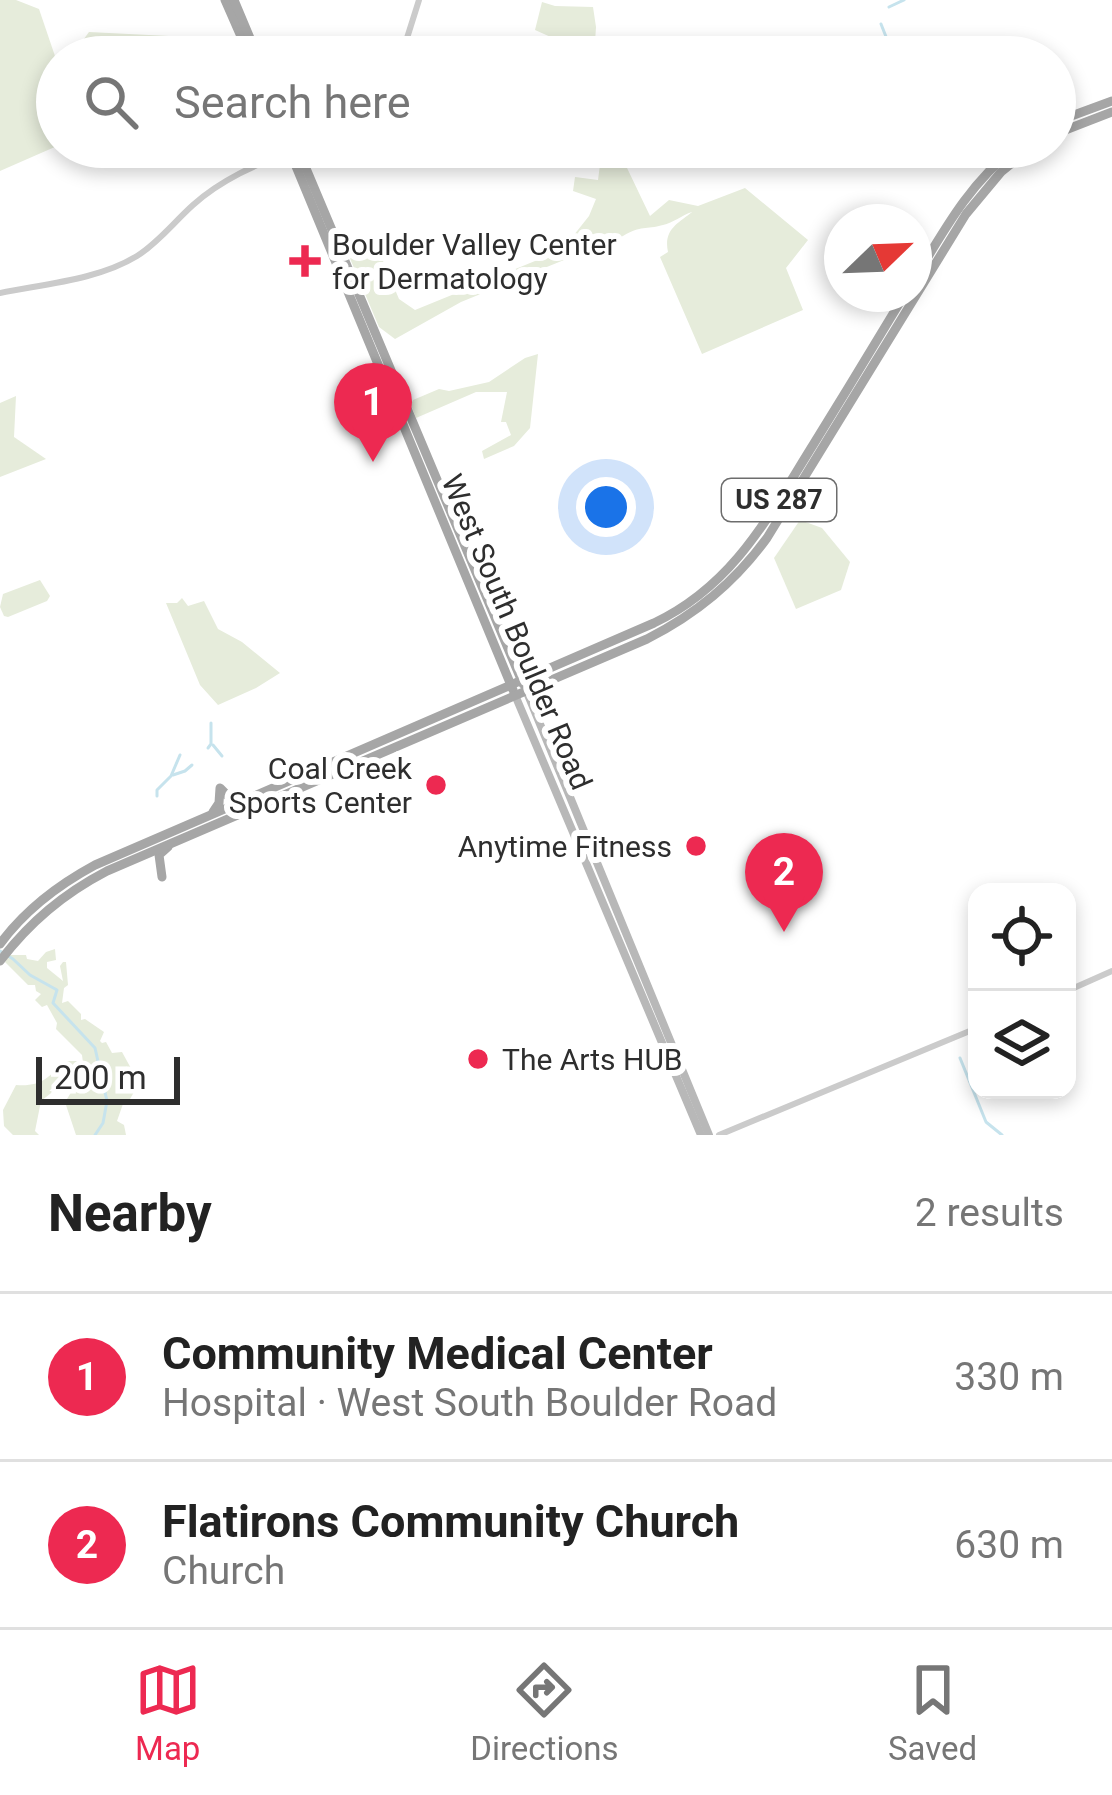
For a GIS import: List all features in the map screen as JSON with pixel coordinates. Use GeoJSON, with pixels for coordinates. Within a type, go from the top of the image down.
{"type":"FeatureCollection","features":[{"type":"Feature","properties":{"kind":"main road"},"geometry":{"type":"LineString","coordinates":[[230,0],[245,36]]}},
{"type":"Feature","properties":{"kind":"main road"},"geometry":{"type":"LineString","coordinates":[[1076,114],[1112,101]]}},
{"type":"Feature","properties":{"kind":"main road"},"geometry":{"type":"LineString","coordinates":[[1076,126],[1112,112]]}},
{"type":"Feature","properties":{"kind":"main road","name":"West South Boulder Road"},"geometry":{"type":"LineString","coordinates":[[302,168],[508,664],[534,710],[705,1135]]}},
{"type":"Feature","properties":{"kind":"main road"},"geometry":{"type":"LineString","coordinates":[[932,252],[991,168]]}},
{"type":"Feature","properties":{"kind":"main road","name":"US 287"},"geometry":{"type":"LineString","coordinates":[[0,961],[14,934],[44,898],[76,876],[518,687],[673,626],[706,604],[739,574],[767,538],[966,214],[1006,168]]}},
{"type":"Feature","properties":{"kind":"main road","name":"US 287"},"geometry":{"type":"LineString","coordinates":[[543,677],[668,616],[728,570],[769,517],[894,312]]}},
{"type":"Feature","properties":{"kind":"main road"},"geometry":{"type":"LineString","coordinates":[[521,709],[491,699],[508,664],[543,677],[534,710]]}},
{"type":"Feature","properties":{"kind":"main road","name":"West South Boulder Road"},"geometry":{"type":"LineString","coordinates":[[518,687],[521,709],[705,1135]]}},
{"type":"Feature","properties":{"kind":"main road","name":"US 287"},"geometry":{"type":"LineString","coordinates":[[0,944],[70,891],[176,840],[228,807],[491,699]]}},
{"type":"Feature","properties":{"kind":"main road"},"geometry":{"type":"LineString","coordinates":[[213,819],[220,788],[232,797],[247,798]]}},
{"type":"Feature","properties":{"kind":"main road"},"geometry":{"type":"LineString","coordinates":[[130,861],[149,860],[162,878],[159,855],[176,840]]}},
{"type":"Feature","properties":{"kind":"street"},"geometry":{"type":"LineString","coordinates":[[408,36],[419,0]]}},
{"type":"Feature","properties":{"kind":"street"},"geometry":{"type":"LineString","coordinates":[[0,293],[102,272],[131,260],[223,182],[252,168]]}},
{"type":"Feature","properties":{"kind":"street"},"geometry":{"type":"LineString","coordinates":[[1076,987],[1112,971]]}},
{"type":"Feature","properties":{"kind":"street"},"geometry":{"type":"LineString","coordinates":[[719,1135],[968,1032]]}},
{"type":"Feature","properties":{"kind":"green space"},"geometry":{"type":"Polygon","coordinates":[[[0,0],[16,0],[39,9],[48,36],[36,36],[36,155],[0,171],[0,0]]]}},
{"type":"Feature","properties":{"kind":"green space"},"geometry":{"type":"Polygon","coordinates":[[[542,2],[593,7],[595,36],[548,36],[535,30],[542,2]]]}},
{"type":"Feature","properties":{"kind":"green space"},"geometry":{"type":"Polygon","coordinates":[[[89,32],[169,36],[86,36],[89,32]]]}},
{"type":"Feature","properties":{"kind":"green space"},"geometry":{"type":"Polygon","coordinates":[[[600,168],[627,168],[650,216],[669,200],[698,206],[745,188],[808,240],[786,268],[803,310],[702,354],[660,257],[668,252],[673,228],[692,212],[667,224],[635,230],[461,302],[395,339],[379,327],[343,242],[349,233],[360,257],[378,249],[399,299],[415,310],[562,250],[589,216],[596,199],[573,191],[575,177],[598,180],[600,168]]]}},
{"type":"Feature","properties":{"kind":"green space"},"geometry":{"type":"Polygon","coordinates":[[[538,354],[530,428],[514,446],[484,459],[482,451],[511,435],[506,422],[501,422],[507,392],[476,392],[416,418],[413,400],[439,389],[489,382],[538,354]]]}},
{"type":"Feature","properties":{"kind":"green space"},"geometry":{"type":"Polygon","coordinates":[[[16,396],[14,437],[46,459],[0,477],[0,403],[16,396]]]}},
{"type":"Feature","properties":{"kind":"green space"},"geometry":{"type":"Polygon","coordinates":[[[800,520],[822,528],[850,562],[841,590],[796,609],[774,558],[800,520]]]}},
{"type":"Feature","properties":{"kind":"green space"},"geometry":{"type":"Polygon","coordinates":[[[40,580],[50,596],[47,601],[4,616],[3,594],[40,580]]]}},
{"type":"Feature","properties":{"kind":"green space"},"geometry":{"type":"Polygon","coordinates":[[[182,598],[188,606],[204,601],[218,629],[280,673],[218,705],[200,685],[166,603],[182,598]]]}},
{"type":"Feature","properties":{"kind":"green space"},"geometry":{"type":"Polygon","coordinates":[[[55,949],[56,960],[47,962],[47,968],[63,981],[60,966],[66,962],[68,985],[62,1003],[68,1001],[81,1020],[104,1032],[100,1041],[112,1053],[122,1052],[133,1072],[126,1081],[132,1082],[134,1092],[124,1101],[117,1121],[124,1125],[126,1135],[76,1135],[66,1105],[84,1071],[82,1055],[56,1029],[47,1005],[42,1007],[35,1000],[41,994],[35,985],[28,985],[5,962],[10,955],[38,961],[55,949]]]}},
{"type":"Feature","properties":{"kind":"green space"},"geometry":{"type":"Polygon","coordinates":[[[64,1061],[77,1061],[65,1082],[41,1101],[35,1131],[39,1135],[13,1135],[4,1126],[3,1110],[16,1085],[43,1080],[64,1061]]]}},
{"type":"Feature","properties":{"kind":"waterway"},"geometry":{"type":"LineString","coordinates":[[889,7],[904,0]]}},
{"type":"Feature","properties":{"kind":"waterway"},"geometry":{"type":"LineString","coordinates":[[881,24],[886,36]]}},
{"type":"Feature","properties":{"kind":"waterway"},"geometry":{"type":"LineString","coordinates":[[208,748],[211,723]]}},
{"type":"Feature","properties":{"kind":"waterway"},"geometry":{"type":"LineString","coordinates":[[213,745],[222,756]]}},
{"type":"Feature","properties":{"kind":"waterway"},"geometry":{"type":"LineString","coordinates":[[157,796],[180,755]]}},
{"type":"Feature","properties":{"kind":"waterway"},"geometry":{"type":"LineString","coordinates":[[173,775],[192,765]]}},
{"type":"Feature","properties":{"kind":"waterway"},"geometry":{"type":"LineString","coordinates":[[0,951],[57,990],[53,1003],[95,1048],[107,1101],[95,1135]]}},
{"type":"Feature","properties":{"kind":"waterway"},"geometry":{"type":"LineString","coordinates":[[960,1058],[986,1122],[1002,1135]]}},
{"type":"Feature","properties":{"kind":"place","name":"Boulder Valley Center for Dermatology"},"geometry":{"type":"Point","coordinates":[305,261]}},
{"type":"Feature","properties":{"kind":"place","name":"Community Medical Center"},"geometry":{"type":"Point","coordinates":[373,462]}},
{"type":"Feature","properties":{"kind":"place","name":"Coal Creek Sports Center"},"geometry":{"type":"Point","coordinates":[436,785]}},
{"type":"Feature","properties":{"kind":"place","name":"Anytime Fitness"},"geometry":{"type":"Point","coordinates":[696,846]}},
{"type":"Feature","properties":{"kind":"place","name":"Flatirons Community Church"},"geometry":{"type":"Point","coordinates":[784,932]}},
{"type":"Feature","properties":{"kind":"place","name":"The Arts HUB"},"geometry":{"type":"Point","coordinates":[478,1059]}}]}
